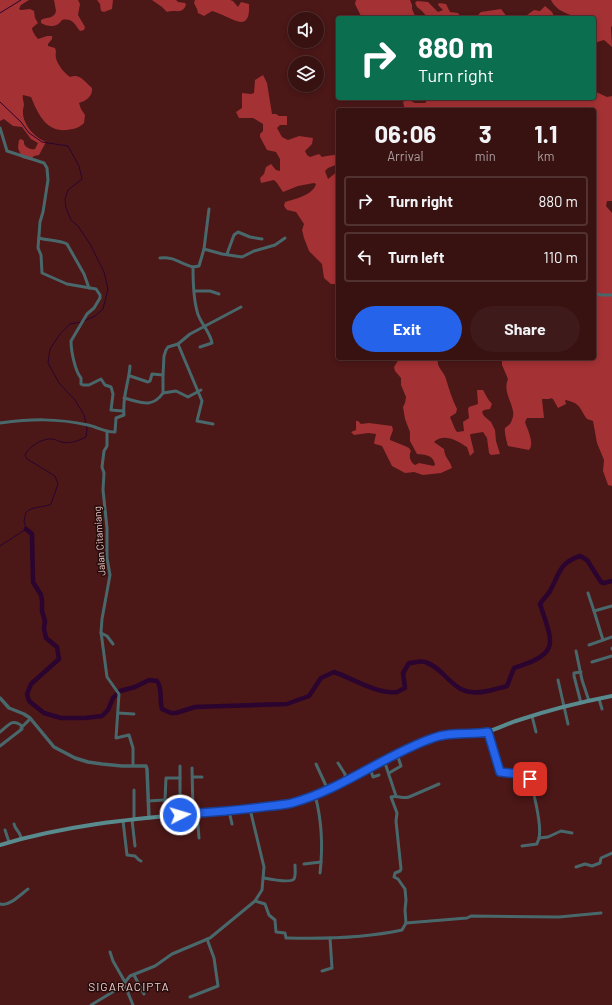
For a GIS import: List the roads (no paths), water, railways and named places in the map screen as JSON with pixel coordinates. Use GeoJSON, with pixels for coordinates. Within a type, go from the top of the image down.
{"type":"FeatureCollection","features":[{"type":"Feature","properties":{"kind":"main road"},"geometry":{"type":"LineString","coordinates":[[0,845],[79,827],[149,818],[283,805],[328,790],[396,754],[435,737],[488,732],[532,716],[611,696]]}},
{"type":"Feature","properties":{"kind":"street"},"geometry":{"type":"LineString","coordinates":[[0,128],[7,151],[44,164],[47,168],[48,180],[40,222],[38,248],[41,256],[41,271],[43,274],[67,284],[97,290],[100,295],[100,298],[94,308],[87,314],[71,341],[74,359],[82,385],[89,385],[101,379],[105,384],[111,387],[113,394],[111,410],[123,411]]}},
{"type":"Feature","properties":{"kind":"street"},"geometry":{"type":"LineString","coordinates":[[160,258],[167,257],[194,267],[199,266],[204,249],[209,209]]}},
{"type":"Feature","properties":{"kind":"street"},"geometry":{"type":"LineString","coordinates":[[227,254],[234,235],[238,232],[250,237],[262,239]]}},
{"type":"Feature","properties":{"kind":"street"},"geometry":{"type":"LineString","coordinates":[[39,238],[65,242],[84,274],[90,288]]}},
{"type":"Feature","properties":{"kind":"street"},"geometry":{"type":"LineString","coordinates":[[204,249],[244,256],[254,251],[275,246],[285,238]]}},
{"type":"Feature","properties":{"kind":"street"},"geometry":{"type":"LineString","coordinates":[[194,267],[197,312],[212,343],[200,347]]}},
{"type":"Feature","properties":{"kind":"street"},"geometry":{"type":"LineString","coordinates":[[195,291],[214,292],[219,294]]}},
{"type":"Feature","properties":{"kind":"street"},"geometry":{"type":"LineString","coordinates":[[596,294],[612,295]]}},
{"type":"Feature","properties":{"kind":"street"},"geometry":{"type":"LineString","coordinates":[[163,393],[163,375],[166,350],[168,347],[178,344],[190,334],[241,307]]}},
{"type":"Feature","properties":{"kind":"street"},"geometry":{"type":"LineString","coordinates":[[178,344],[199,391],[202,404],[197,421],[213,424]]}},
{"type":"Feature","properties":{"kind":"street"},"geometry":{"type":"LineString","coordinates":[[0,423],[49,419],[88,425],[115,432],[116,418],[123,416],[124,398],[130,376],[130,366]]}},
{"type":"Feature","properties":{"kind":"street"},"geometry":{"type":"LineString","coordinates":[[130,376],[148,382],[150,381],[152,374],[163,375]]}},
{"type":"Feature","properties":{"kind":"street"},"geometry":{"type":"LineString","coordinates":[[124,398],[140,403],[148,403],[156,400],[163,393],[176,391],[188,397],[199,391]]}},
{"type":"Feature","properties":{"kind":"street","name":"Jalan Citamiang"},"geometry":{"type":"LineString","coordinates":[[108,431],[107,446],[104,451],[102,467],[104,473],[107,558],[110,575],[101,633],[106,675],[118,692],[118,713]]}},
{"type":"Feature","properties":{"kind":"street"},"geometry":{"type":"LineString","coordinates":[[588,593],[602,640]]}},
{"type":"Feature","properties":{"kind":"street"},"geometry":{"type":"LineString","coordinates":[[594,611],[612,606]]}},
{"type":"Feature","properties":{"kind":"street"},"geometry":{"type":"LineString","coordinates":[[101,633],[107,636],[113,644]]}},
{"type":"Feature","properties":{"kind":"street"},"geometry":{"type":"LineString","coordinates":[[589,645],[612,637]]}},
{"type":"Feature","properties":{"kind":"street"},"geometry":{"type":"LineString","coordinates":[[576,651],[589,701]]}},
{"type":"Feature","properties":{"kind":"street"},"geometry":{"type":"LineString","coordinates":[[592,662],[612,656]]}},
{"type":"Feature","properties":{"kind":"street"},"geometry":{"type":"LineString","coordinates":[[581,672],[574,674],[581,703]]}},
{"type":"Feature","properties":{"kind":"street"},"geometry":{"type":"LineString","coordinates":[[558,680],[568,724]]}},
{"type":"Feature","properties":{"kind":"street"},"geometry":{"type":"LineString","coordinates":[[611,696],[612,702]]}},
{"type":"Feature","properties":{"kind":"street"},"geometry":{"type":"LineString","coordinates":[[0,698],[9,708],[24,714],[30,719],[54,746],[75,758],[102,764],[122,766],[144,765],[147,768],[149,818]]}},
{"type":"Feature","properties":{"kind":"street"},"geometry":{"type":"LineString","coordinates":[[599,699],[602,709]]}},
{"type":"Feature","properties":{"kind":"street"},"geometry":{"type":"LineString","coordinates":[[133,765],[133,748],[130,735],[116,738],[118,713],[134,714]]}},
{"type":"Feature","properties":{"kind":"street"},"geometry":{"type":"LineString","coordinates":[[532,716],[536,732]]}},
{"type":"Feature","properties":{"kind":"street"},"geometry":{"type":"LineString","coordinates":[[0,746],[22,729],[22,726],[30,719]]}},
{"type":"Feature","properties":{"kind":"street"},"geometry":{"type":"LineString","coordinates":[[0,732],[14,722],[17,722],[22,726]]}},
{"type":"Feature","properties":{"kind":"street"},"geometry":{"type":"LineString","coordinates":[[488,732],[500,772],[527,775],[530,779],[537,810],[539,838],[537,844],[522,846]]}},
{"type":"Feature","properties":{"kind":"street"},"geometry":{"type":"LineString","coordinates":[[389,773],[401,766],[396,754]]}},
{"type":"Feature","properties":{"kind":"street"},"geometry":{"type":"LineString","coordinates":[[384,760],[396,796]]}},
{"type":"Feature","properties":{"kind":"street"},"geometry":{"type":"LineString","coordinates":[[338,763],[345,774],[345,781]]}},
{"type":"Feature","properties":{"kind":"street"},"geometry":{"type":"LineString","coordinates":[[316,764],[328,790]]}},
{"type":"Feature","properties":{"kind":"street"},"geometry":{"type":"LineString","coordinates":[[180,766],[180,815]]}},
{"type":"Feature","properties":{"kind":"street"},"geometry":{"type":"LineString","coordinates":[[192,768],[195,814],[199,838]]}},
{"type":"Feature","properties":{"kind":"street"},"geometry":{"type":"LineString","coordinates":[[370,768],[373,777],[379,775]]}},
{"type":"Feature","properties":{"kind":"street"},"geometry":{"type":"LineString","coordinates":[[193,777],[202,778]]}},
{"type":"Feature","properties":{"kind":"street"},"geometry":{"type":"LineString","coordinates":[[165,800],[166,779],[180,778]]}},
{"type":"Feature","properties":{"kind":"street"},"geometry":{"type":"LineString","coordinates":[[255,901],[265,904],[269,915],[275,920],[276,932],[285,932],[287,938],[330,938],[376,935],[402,930],[406,924],[404,910],[406,900],[405,889],[398,878],[394,877],[395,873],[401,870],[396,822],[397,814],[391,797],[396,796],[404,799],[439,784]]}},
{"type":"Feature","properties":{"kind":"street"},"geometry":{"type":"LineString","coordinates":[[134,790],[133,820],[135,846]]}},
{"type":"Feature","properties":{"kind":"street"},"geometry":{"type":"LineString","coordinates":[[315,795],[320,816],[322,849],[320,873]]}},
{"type":"Feature","properties":{"kind":"street"},"geometry":{"type":"LineString","coordinates":[[148,801],[180,799]]}},
{"type":"Feature","properties":{"kind":"street"},"geometry":{"type":"LineString","coordinates":[[91,1005],[134,975],[155,966],[172,954],[213,936],[255,901],[262,890],[264,867],[250,809]]}},
{"type":"Feature","properties":{"kind":"street"},"geometry":{"type":"LineString","coordinates":[[229,811],[232,824]]}},
{"type":"Feature","properties":{"kind":"street"},"geometry":{"type":"LineString","coordinates":[[123,821],[127,855],[135,856],[141,861]]}},
{"type":"Feature","properties":{"kind":"street"},"geometry":{"type":"LineString","coordinates":[[14,824],[21,834],[21,840]]}},
{"type":"Feature","properties":{"kind":"street"},"geometry":{"type":"LineString","coordinates":[[534,828],[539,828]]}},
{"type":"Feature","properties":{"kind":"street"},"geometry":{"type":"LineString","coordinates":[[6,830],[9,842]]}},
{"type":"Feature","properties":{"kind":"street"},"geometry":{"type":"LineString","coordinates":[[539,838],[548,837],[561,831],[572,833]]}},
{"type":"Feature","properties":{"kind":"street"},"geometry":{"type":"LineString","coordinates":[[576,867],[585,864],[592,866],[600,863],[601,858],[612,853]]}},
{"type":"Feature","properties":{"kind":"street"},"geometry":{"type":"LineString","coordinates":[[304,864],[321,862]]}},
{"type":"Feature","properties":{"kind":"street"},"geometry":{"type":"LineString","coordinates":[[264,878],[291,881],[294,879],[295,866]]}},
{"type":"Feature","properties":{"kind":"street"},"geometry":{"type":"LineString","coordinates":[[0,904],[8,904],[28,889]]}},
{"type":"Feature","properties":{"kind":"street"},"geometry":{"type":"LineString","coordinates":[[406,924],[467,918],[470,916],[555,917],[601,913]]}},
{"type":"Feature","properties":{"kind":"street"},"geometry":{"type":"LineString","coordinates":[[322,971],[332,969],[330,938]]}},
{"type":"Feature","properties":{"kind":"street"},"geometry":{"type":"LineString","coordinates":[[190,997],[218,986],[214,958],[207,939]]}},
{"type":"Feature","properties":{"kind":"street"},"geometry":{"type":"LineString","coordinates":[[110,952],[133,1005]]}},
{"type":"Feature","properties":{"kind":"street"},"geometry":{"type":"LineString","coordinates":[[134,975],[144,994]]}},
{"type":"Feature","properties":{"kind":"waterway"},"geometry":{"type":"LineString","coordinates":[[0,13],[21,0]]}},
{"type":"Feature","properties":{"kind":"waterway"},"geometry":{"type":"LineString","coordinates":[[0,102],[21,122],[29,133],[42,142],[68,146],[79,166],[82,179],[68,190],[65,199],[66,208],[71,220],[78,226],[90,244],[104,272],[108,289],[103,309],[95,316],[84,321]]}},
{"type":"Feature","properties":{"kind":"waterway"},"geometry":{"type":"LineString","coordinates":[[0,546],[26,529],[24,521],[26,512],[51,504],[58,484],[55,476],[27,459],[25,455],[27,452],[41,441],[48,439],[68,443],[86,437],[87,428],[84,415],[75,400],[59,383],[48,363],[50,349],[60,334],[70,324],[81,322]]}},
{"type":"Feature","properties":{"kind":"waterway"},"geometry":{"type":"LineString","coordinates":[[26,529],[32,534],[33,582],[41,595],[46,638],[57,647],[59,659],[31,684],[27,694],[29,701],[44,713],[61,718],[102,716],[108,710],[113,698],[120,691],[135,687],[149,680],[157,681],[160,687],[162,709],[171,713],[176,713],[195,707],[287,704],[309,696],[321,678],[334,672],[373,689],[397,692],[405,688],[403,673],[409,663],[419,661],[423,661],[431,665],[452,683],[464,690],[471,692],[489,691],[507,686],[514,668],[529,663],[546,652],[550,645],[550,638],[540,604],[550,591],[564,565],[580,556],[587,560],[601,582],[604,583],[612,581]]}},
{"type":"Feature","properties":{"kind":"district","name":"SIGARACIPTA"},"geometry":{"type":"Point","coordinates":[129,986]}}]}
